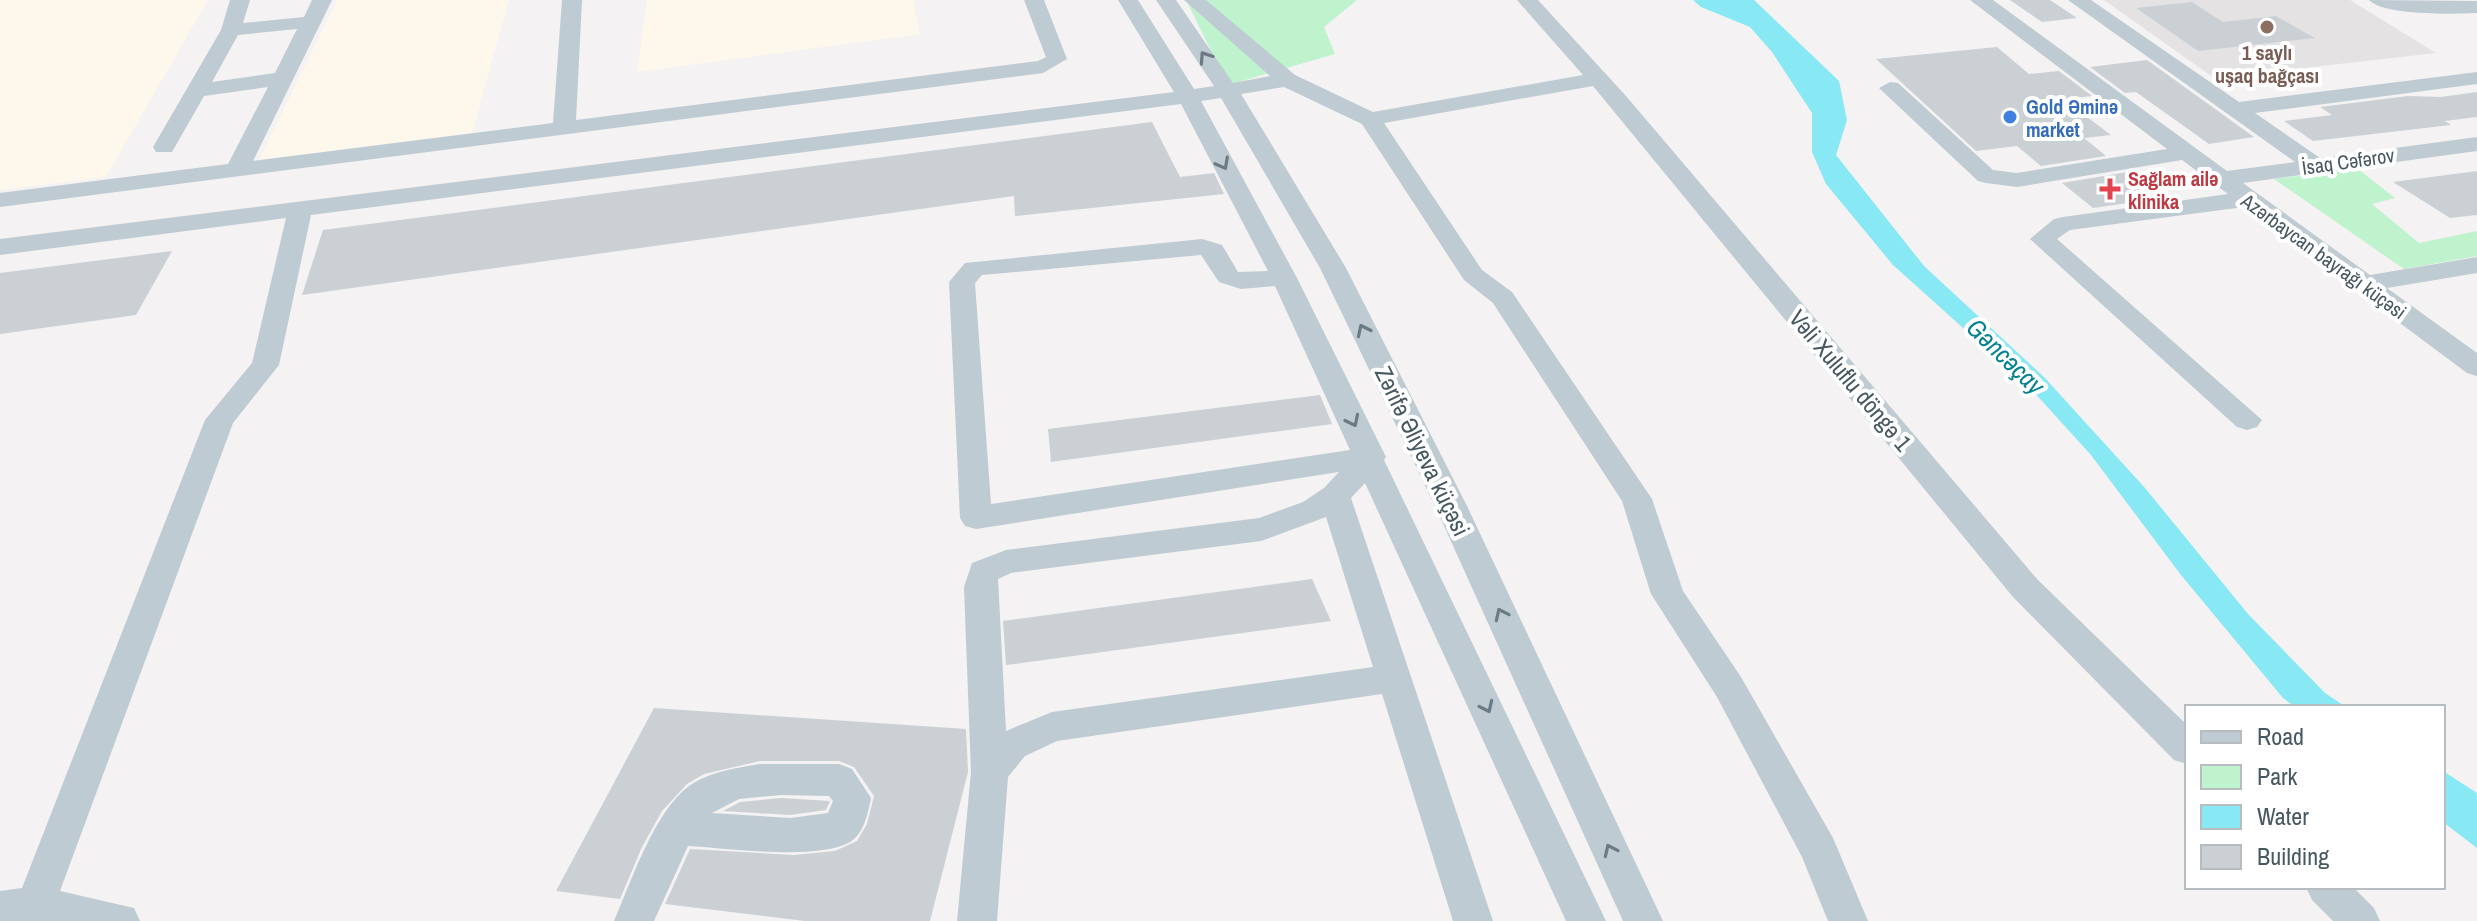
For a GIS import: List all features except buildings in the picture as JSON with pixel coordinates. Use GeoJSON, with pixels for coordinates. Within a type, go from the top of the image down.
{"type":"FeatureCollection","features":[{"type":"Feature","properties":{"kind":"street"},"geometry":{"type":"LineString","coordinates":[[164,147],[231,30],[240,0]]}},
{"type":"Feature","properties":{"kind":"street"},"geometry":{"type":"LineString","coordinates":[[237,170],[322,0]]}},
{"type":"Feature","properties":{"kind":"street"},"geometry":{"type":"LineString","coordinates":[[564,129],[572,0]]}},
{"type":"Feature","properties":{"kind":"street"},"geometry":{"type":"LineString","coordinates":[[0,200],[1043,67],[1057,59],[1034,0]]}},
{"type":"Feature","properties":{"kind":"street","name":"Zərifə Əliyeva küçəsi"},"geometry":{"type":"LineString","coordinates":[[1128,0],[1188,97],[1284,278],[1371,457],[1586,921]]}},
{"type":"Feature","properties":{"kind":"street","name":"Zərifə Əliyeva küçəsi"},"geometry":{"type":"LineString","coordinates":[[1166,0],[1227,89],[1333,268],[1451,506],[1643,921]]}},
{"type":"Feature","properties":{"kind":"street"},"geometry":{"type":"LineString","coordinates":[[1194,0],[1287,80],[1370,119],[1473,275],[1503,298],[1637,499],[1668,594],[1737,701],[1819,850],[1848,921]]}},
{"type":"Feature","properties":{"kind":"street","name":"Vəli Xuluflu döngə 1"},"geometry":{"type":"LineString","coordinates":[[1527,0],[1598,79],[2025,588],[2185,747]]}},
{"type":"Feature","properties":{"kind":"street","name":"Azərbaycan bayrağı küçəsi"},"geometry":{"type":"LineString","coordinates":[[1980,0],[2183,153],[2477,367]]}},
{"type":"Feature","properties":{"kind":"street"},"geometry":{"type":"LineString","coordinates":[[2078,0],[2316,166]]}},
{"type":"Feature","properties":{"kind":"street"},"geometry":{"type":"LineString","coordinates":[[2379,0],[2477,7]]}},
{"type":"Feature","properties":{"kind":"street"},"geometry":{"type":"LineString","coordinates":[[2434,4],[2477,27]]}},
{"type":"Feature","properties":{"kind":"street"},"geometry":{"type":"LineString","coordinates":[[231,30],[311,22]]}},
{"type":"Feature","properties":{"kind":"street"},"geometry":{"type":"LineString","coordinates":[[2061,61],[2048,68],[2051,74],[2152,157]]}},
{"type":"Feature","properties":{"kind":"street"},"geometry":{"type":"LineString","coordinates":[[197,91],[283,78]]}},
{"type":"Feature","properties":{"kind":"street"},"geometry":{"type":"LineString","coordinates":[[2235,109],[2477,78]]}},
{"type":"Feature","properties":{"kind":"street"},"geometry":{"type":"LineString","coordinates":[[1370,119],[1598,79]]}},
{"type":"Feature","properties":{"kind":"street"},"geometry":{"type":"LineString","coordinates":[[0,247],[1188,97],[1287,80]]}},
{"type":"Feature","properties":{"kind":"street"},"geometry":{"type":"LineString","coordinates":[[1890,88],[1986,176],[2017,180],[2183,153]]}},
{"type":"Feature","properties":{"kind":"street"},"geometry":{"type":"LineString","coordinates":[[785,148],[791,100]]}},
{"type":"Feature","properties":{"kind":"street"},"geometry":{"type":"LineString","coordinates":[[694,159],[702,111]]}},
{"type":"Feature","properties":{"kind":"street","name":"İsaq Cəfərov"},"geometry":{"type":"LineString","coordinates":[[2220,179],[2477,144]]}},
{"type":"Feature","properties":{"kind":"street"},"geometry":{"type":"LineString","coordinates":[[401,197],[421,147]]}},
{"type":"Feature","properties":{"kind":"street"},"geometry":{"type":"LineString","coordinates":[[49,241],[73,191]]}},
{"type":"Feature","properties":{"kind":"street"},"geometry":{"type":"LineString","coordinates":[[2247,199],[2063,224],[2042,239],[2247,420]]}},
{"type":"Feature","properties":{"kind":"street"},"geometry":{"type":"LineString","coordinates":[[120,921],[18,908],[220,420],[265,365],[300,209]]}},
{"type":"Feature","properties":{"kind":"street"},"geometry":{"type":"LineString","coordinates":[[1284,278],[1241,281],[1228,277],[1213,250],[1202,247],[974,268],[962,282],[976,518],[1371,457]]}},
{"type":"Feature","properties":{"kind":"street"},"geometry":{"type":"LineString","coordinates":[[2363,284],[2477,265]]}},
{"type":"Feature","properties":{"kind":"street"},"geometry":{"type":"LineString","coordinates":[[977,921],[990,772],[980,587],[984,572],[1006,562],[1261,529],[1314,510],[1335,496],[1371,457]]}},
{"type":"Feature","properties":{"kind":"street"},"geometry":{"type":"LineString","coordinates":[[1335,496],[1473,921]]}},
{"type":"Feature","properties":{"kind":"street"},"geometry":{"type":"LineString","coordinates":[[990,772],[1012,745],[1052,727],[1395,678]]}},
{"type":"Feature","properties":{"kind":"street"},"geometry":{"type":"LineString","coordinates":[[634,921],[679,828]]}},
{"type":"Feature","properties":{"kind":"street"},"geometry":{"type":"LineString","coordinates":[[2328,889],[2360,921]]}},
{"type":"Feature","properties":{"kind":"shaded area"},"geometry":{"type":"Polygon","coordinates":[[[0,0],[208,0],[106,177],[0,190],[0,0]]]}},
{"type":"Feature","properties":{"kind":"shaded area"},"geometry":{"type":"Polygon","coordinates":[[[337,0],[509,0],[472,133],[259,160],[337,0]]]}},
{"type":"Feature","properties":{"kind":"shaded area"},"geometry":{"type":"Polygon","coordinates":[[[647,0],[913,0],[920,34],[637,72],[647,0]]]}},
{"type":"Feature","properties":{"kind":"shaded area","name":"1 saylı uşaq bağçası"},"geometry":{"type":"Polygon","coordinates":[[[2104,0],[2350,0],[2436,53],[2214,78],[2104,0]]]}},
{"type":"Feature","properties":{"kind":"green space"},"geometry":{"type":"Polygon","coordinates":[[[1186,0],[1357,0],[1324,27],[1335,54],[1228,85],[1186,0]]]}},
{"type":"Feature","properties":{"kind":"green space"},"geometry":{"type":"Polygon","coordinates":[[[2357,168],[2395,198],[2372,204],[2419,243],[2477,231],[2477,256],[2404,269],[2274,179],[2357,168]]]}},
{"type":"Feature","properties":{"kind":"water","name":"Gəncəçay"},"geometry":{"type":"Polygon","coordinates":[[[1693,0],[1754,0],[1839,81],[1847,120],[1836,155],[1924,266],[2044,377],[2145,488],[2248,614],[2325,693],[2343,705],[2292,705],[2283,698],[2181,575],[2091,455],[2031,389],[1893,265],[1826,184],[1812,152],[1812,113],[1772,52],[1750,27],[1701,7],[1693,0]]]}},
{"type":"Feature","properties":{"kind":"water"},"geometry":{"type":"Polygon","coordinates":[[[2445,772],[2477,793],[2477,848],[2445,824],[2445,772]]]}},
{"type":"Feature","properties":{"kind":"place","name":"1 saylı uşaq bağçası"},"geometry":{"type":"Point","coordinates":[2267,27]}},
{"type":"Feature","properties":{"kind":"place","name":"Gold Əminə market"},"geometry":{"type":"Point","coordinates":[2010,117]}},
{"type":"Feature","properties":{"kind":"place","name":"Sağlam ailə klinika"},"geometry":{"type":"Point","coordinates":[2110,189]}}]}
